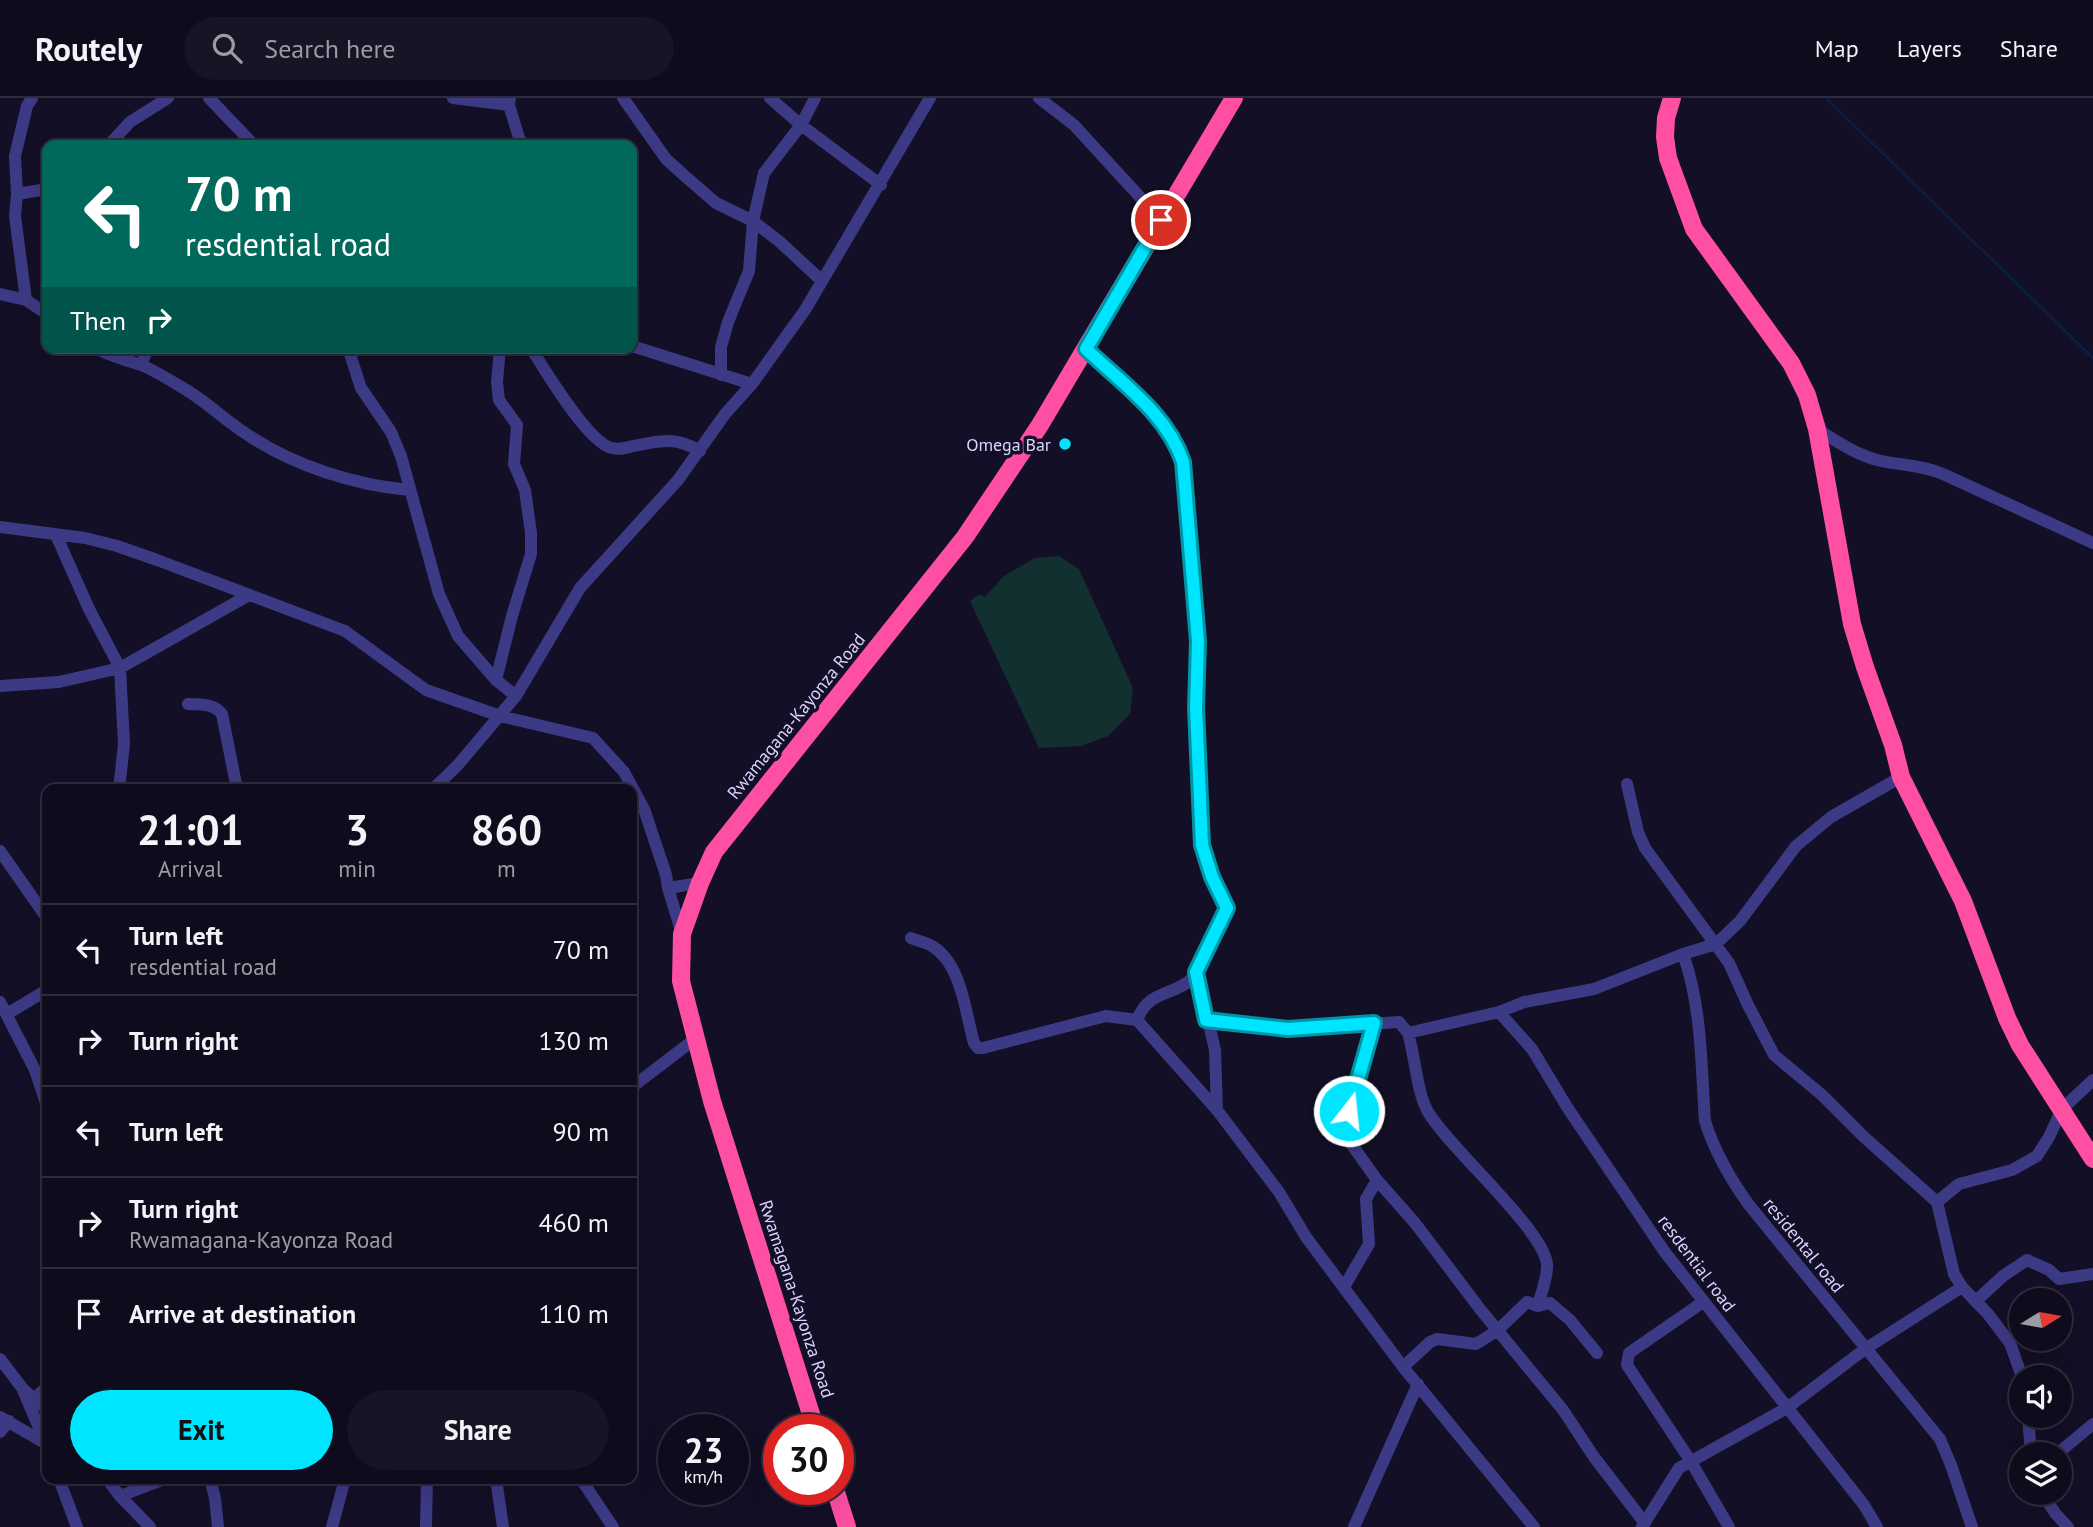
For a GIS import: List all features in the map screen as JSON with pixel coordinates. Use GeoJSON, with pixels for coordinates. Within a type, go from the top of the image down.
{"type":"FeatureCollection","features":[{"type":"Feature","properties":{"kind":"highway","name":"Rwamagana-Kayonza Road"},"geometry":{"type":"LineString","coordinates":[[811,1414],[695,1039],[681,981],[682,934],[714,852],[965,537],[1015,464],[1234,98]]}},
{"type":"Feature","properties":{"kind":"highway"},"geometry":{"type":"LineString","coordinates":[[1672,98],[1666,118],[1665,137],[1672,169],[1694,229],[1800,379],[1817,429],[1852,624],[1894,745],[1901,777],[1954,881],[2020,1045],[2093,1159]]}},
{"type":"Feature","properties":{"kind":"highway"},"geometry":{"type":"LineString","coordinates":[[840,1505],[847,1527]]}},
{"type":"Feature","properties":{"kind":"street"},"geometry":{"type":"LineString","coordinates":[[26,300],[15,216],[16,156],[27,106],[32,98]]}},
{"type":"Feature","properties":{"kind":"street"},"geometry":{"type":"LineString","coordinates":[[113,140],[130,122],[169,98]]}},
{"type":"Feature","properties":{"kind":"street"},"geometry":{"type":"LineString","coordinates":[[209,98],[249,140]]}},
{"type":"Feature","properties":{"kind":"street"},"geometry":{"type":"LineString","coordinates":[[453,98],[510,102],[521,140]]}},
{"type":"Feature","properties":{"kind":"street"},"geometry":{"type":"LineString","coordinates":[[623,98],[666,159],[685,177],[716,203],[753,221],[822,281]]}},
{"type":"Feature","properties":{"kind":"street"},"geometry":{"type":"LineString","coordinates":[[771,98],[801,125],[881,185]]}},
{"type":"Feature","properties":{"kind":"street"},"geometry":{"type":"LineString","coordinates":[[721,375],[721,346],[749,271],[753,221],[764,173],[801,125],[816,98]]}},
{"type":"Feature","properties":{"kind":"street"},"geometry":{"type":"LineString","coordinates":[[438,784],[516,696],[580,589],[678,480],[725,414],[752,384],[805,310],[930,98]]}},
{"type":"Feature","properties":{"kind":"street"},"geometry":{"type":"LineString","coordinates":[[1039,98],[1074,125],[1161,220]]}},
{"type":"Feature","properties":{"kind":"street"},"geometry":{"type":"LineString","coordinates":[[17,194],[42,190]]}},
{"type":"Feature","properties":{"kind":"street"},"geometry":{"type":"LineString","coordinates":[[0,294],[26,300],[42,311]]}},
{"type":"Feature","properties":{"kind":"street"},"geometry":{"type":"LineString","coordinates":[[637,348],[752,384]]}},
{"type":"Feature","properties":{"kind":"street"},"geometry":{"type":"LineString","coordinates":[[1086,349],[1125,383],[1168,430],[1183,462],[1198,641],[1196,708],[1202,845],[1212,877],[1227,908],[1189,982],[1160,994],[1142,1007],[1137,1020]]}},
{"type":"Feature","properties":{"kind":"street"},"geometry":{"type":"LineString","coordinates":[[105,354],[141,365],[188,391],[250,437],[274,450],[326,471],[383,488],[409,490]]}},
{"type":"Feature","properties":{"kind":"street"},"geometry":{"type":"LineString","coordinates":[[141,365],[146,354]]}},
{"type":"Feature","properties":{"kind":"street"},"geometry":{"type":"LineString","coordinates":[[350,354],[361,388],[391,432],[401,456],[439,594],[453,625],[458,635],[496,680],[516,696]]}},
{"type":"Feature","properties":{"kind":"street"},"geometry":{"type":"LineString","coordinates":[[496,680],[531,554],[525,491],[514,464],[517,425],[499,400],[500,354]]}},
{"type":"Feature","properties":{"kind":"street"},"geometry":{"type":"LineString","coordinates":[[535,354],[575,413],[598,440],[610,448],[623,449],[677,440],[700,451]]}},
{"type":"Feature","properties":{"kind":"street"},"geometry":{"type":"LineString","coordinates":[[1817,429],[1844,446],[1876,460],[1924,466],[1934,470],[2093,543]]}},
{"type":"Feature","properties":{"kind":"street"},"geometry":{"type":"LineString","coordinates":[[0,527],[85,538],[117,546],[345,631],[426,690],[500,716],[593,738],[624,772],[630,784]]}},
{"type":"Feature","properties":{"kind":"street"},"geometry":{"type":"LineString","coordinates":[[56,535],[89,609],[120,668],[124,744],[120,784]]}},
{"type":"Feature","properties":{"kind":"street"},"geometry":{"type":"LineString","coordinates":[[0,686],[59,682],[120,668],[249,595]]}},
{"type":"Feature","properties":{"kind":"street"},"geometry":{"type":"LineString","coordinates":[[188,704],[210,705],[222,715],[236,784]]}},
{"type":"Feature","properties":{"kind":"street"},"geometry":{"type":"LineString","coordinates":[[1408,1033],[1499,1012],[1524,1002],[1594,989],[1716,944],[1740,921],[1803,840],[1831,817],[1901,777]]}},
{"type":"Feature","properties":{"kind":"street"},"geometry":{"type":"LineString","coordinates":[[1627,784],[1638,832],[1651,858],[1729,962],[1774,1055],[1822,1095],[1864,1137],[1937,1202],[1954,1274],[2010,1343],[2018,1365]]}},
{"type":"Feature","properties":{"kind":"street"},"geometry":{"type":"LineString","coordinates":[[637,796],[644,809],[666,875],[682,934]]}},
{"type":"Feature","properties":{"kind":"street"},"geometry":{"type":"LineString","coordinates":[[0,851],[42,911]]}},
{"type":"Feature","properties":{"kind":"street"},"geometry":{"type":"LineString","coordinates":[[668,888],[700,883]]}},
{"type":"Feature","properties":{"kind":"street"},"geometry":{"type":"LineString","coordinates":[[911,938],[931,945],[950,964],[974,1043],[978,1048],[1106,1016],[1137,1020],[1217,1110],[1279,1192],[1306,1237],[1404,1367],[1534,1527]]}},
{"type":"Feature","properties":{"kind":"street","name":"residental road"},"geometry":{"type":"LineString","coordinates":[[1683,954],[1691,977],[1696,1007],[1708,1133],[1736,1187],[1749,1205],[1940,1439],[1972,1527]]}},
{"type":"Feature","properties":{"kind":"street"},"geometry":{"type":"LineString","coordinates":[[1196,972],[1215,1050],[1217,1110]]}},
{"type":"Feature","properties":{"kind":"street"},"geometry":{"type":"LineString","coordinates":[[42,992],[4,1008],[35,1070],[42,1091]]}},
{"type":"Feature","properties":{"kind":"street","name":"resdential road"},"geometry":{"type":"LineString","coordinates":[[1499,1012],[1532,1049],[1664,1251],[1864,1505],[1877,1527]]}},
{"type":"Feature","properties":{"kind":"street"},"geometry":{"type":"LineString","coordinates":[[1206,1020],[1288,1029],[1399,1022],[1408,1033],[1427,1109],[1453,1146],[1500,1195],[1540,1246],[1547,1266],[1538,1306]]}},
{"type":"Feature","properties":{"kind":"street"},"geometry":{"type":"LineString","coordinates":[[1374,1023],[1344,1128],[1347,1138],[1377,1180],[1415,1223],[1563,1410],[1643,1525],[1679,1468],[1787,1408],[1865,1349],[1962,1287]]}},
{"type":"Feature","properties":{"kind":"street"},"geometry":{"type":"LineString","coordinates":[[637,1083],[695,1039]]}},
{"type":"Feature","properties":{"kind":"street"},"geometry":{"type":"LineString","coordinates":[[1937,1202],[1959,1184],[2012,1170],[2037,1156],[2062,1108],[2093,1080]]}},
{"type":"Feature","properties":{"kind":"street"},"geometry":{"type":"LineString","coordinates":[[1344,1286],[1369,1244],[1366,1199],[1377,1180]]}},
{"type":"Feature","properties":{"kind":"street"},"geometry":{"type":"LineString","coordinates":[[1976,1301],[2003,1276],[2027,1260],[2049,1270],[2059,1279],[2093,1274]]}},
{"type":"Feature","properties":{"kind":"street"},"geometry":{"type":"LineString","coordinates":[[1404,1367],[1430,1342],[1449,1339],[1470,1345],[1498,1330],[1527,1302],[1538,1306],[1550,1303],[1570,1320],[1597,1353]]}},
{"type":"Feature","properties":{"kind":"street"},"geometry":{"type":"LineString","coordinates":[[1703,1302],[1629,1353],[1627,1365],[1690,1460],[1729,1527]]}},
{"type":"Feature","properties":{"kind":"street"},"geometry":{"type":"LineString","coordinates":[[0,1359],[23,1390],[42,1434]]}},
{"type":"Feature","properties":{"kind":"street"},"geometry":{"type":"LineString","coordinates":[[1354,1527],[1418,1384]]}},
{"type":"Feature","properties":{"kind":"street"},"geometry":{"type":"LineString","coordinates":[[23,1390],[42,1405]]}},
{"type":"Feature","properties":{"kind":"street"},"geometry":{"type":"LineString","coordinates":[[35,1398],[42,1392]]}},
{"type":"Feature","properties":{"kind":"street"},"geometry":{"type":"LineString","coordinates":[[0,1432],[5,1419],[42,1442]]}},
{"type":"Feature","properties":{"kind":"street"},"geometry":{"type":"LineString","coordinates":[[2071,1442],[2093,1424]]}},
{"type":"Feature","properties":{"kind":"street"},"geometry":{"type":"LineString","coordinates":[[61,1484],[77,1527]]}},
{"type":"Feature","properties":{"kind":"street"},"geometry":{"type":"LineString","coordinates":[[111,1484],[150,1527]]}},
{"type":"Feature","properties":{"kind":"street"},"geometry":{"type":"LineString","coordinates":[[120,1496],[152,1484]]}},
{"type":"Feature","properties":{"kind":"street"},"geometry":{"type":"LineString","coordinates":[[211,1484],[218,1527]]}},
{"type":"Feature","properties":{"kind":"street"},"geometry":{"type":"LineString","coordinates":[[332,1527],[344,1484]]}},
{"type":"Feature","properties":{"kind":"street"},"geometry":{"type":"LineString","coordinates":[[426,1527],[427,1484]]}},
{"type":"Feature","properties":{"kind":"street"},"geometry":{"type":"LineString","coordinates":[[497,1484],[503,1527]]}},
{"type":"Feature","properties":{"kind":"street"},"geometry":{"type":"LineString","coordinates":[[584,1484],[613,1527]]}},
{"type":"Feature","properties":{"kind":"street"},"geometry":{"type":"LineString","coordinates":[[2050,1505],[2068,1527]]}},
{"type":"Feature","properties":{"kind":"green space"},"geometry":{"type":"Polygon","coordinates":[[[1059,556],[1079,569],[1133,688],[1130,714],[1108,736],[1081,746],[1039,748],[970,601],[980,594],[985,597],[1004,576],[1035,558],[1059,556]]]}},
{"type":"Feature","properties":{"kind":"waterway"},"geometry":{"type":"LineString","coordinates":[[1826,98],[2093,358]]}},
{"type":"Feature","properties":{"kind":"place","name":"Omega Bar"},"geometry":{"type":"Point","coordinates":[1065,444]}},
{"type":"Feature","properties":{"kind":"route"},"geometry":{"type":"LineString","coordinates":[[1161,220],[1086,349],[1125,383],[1168,430],[1183,462],[1198,641],[1196,708],[1202,845],[1212,877],[1227,908],[1196,972],[1206,1020],[1288,1029],[1374,1023],[1349,1111]]}}]}
